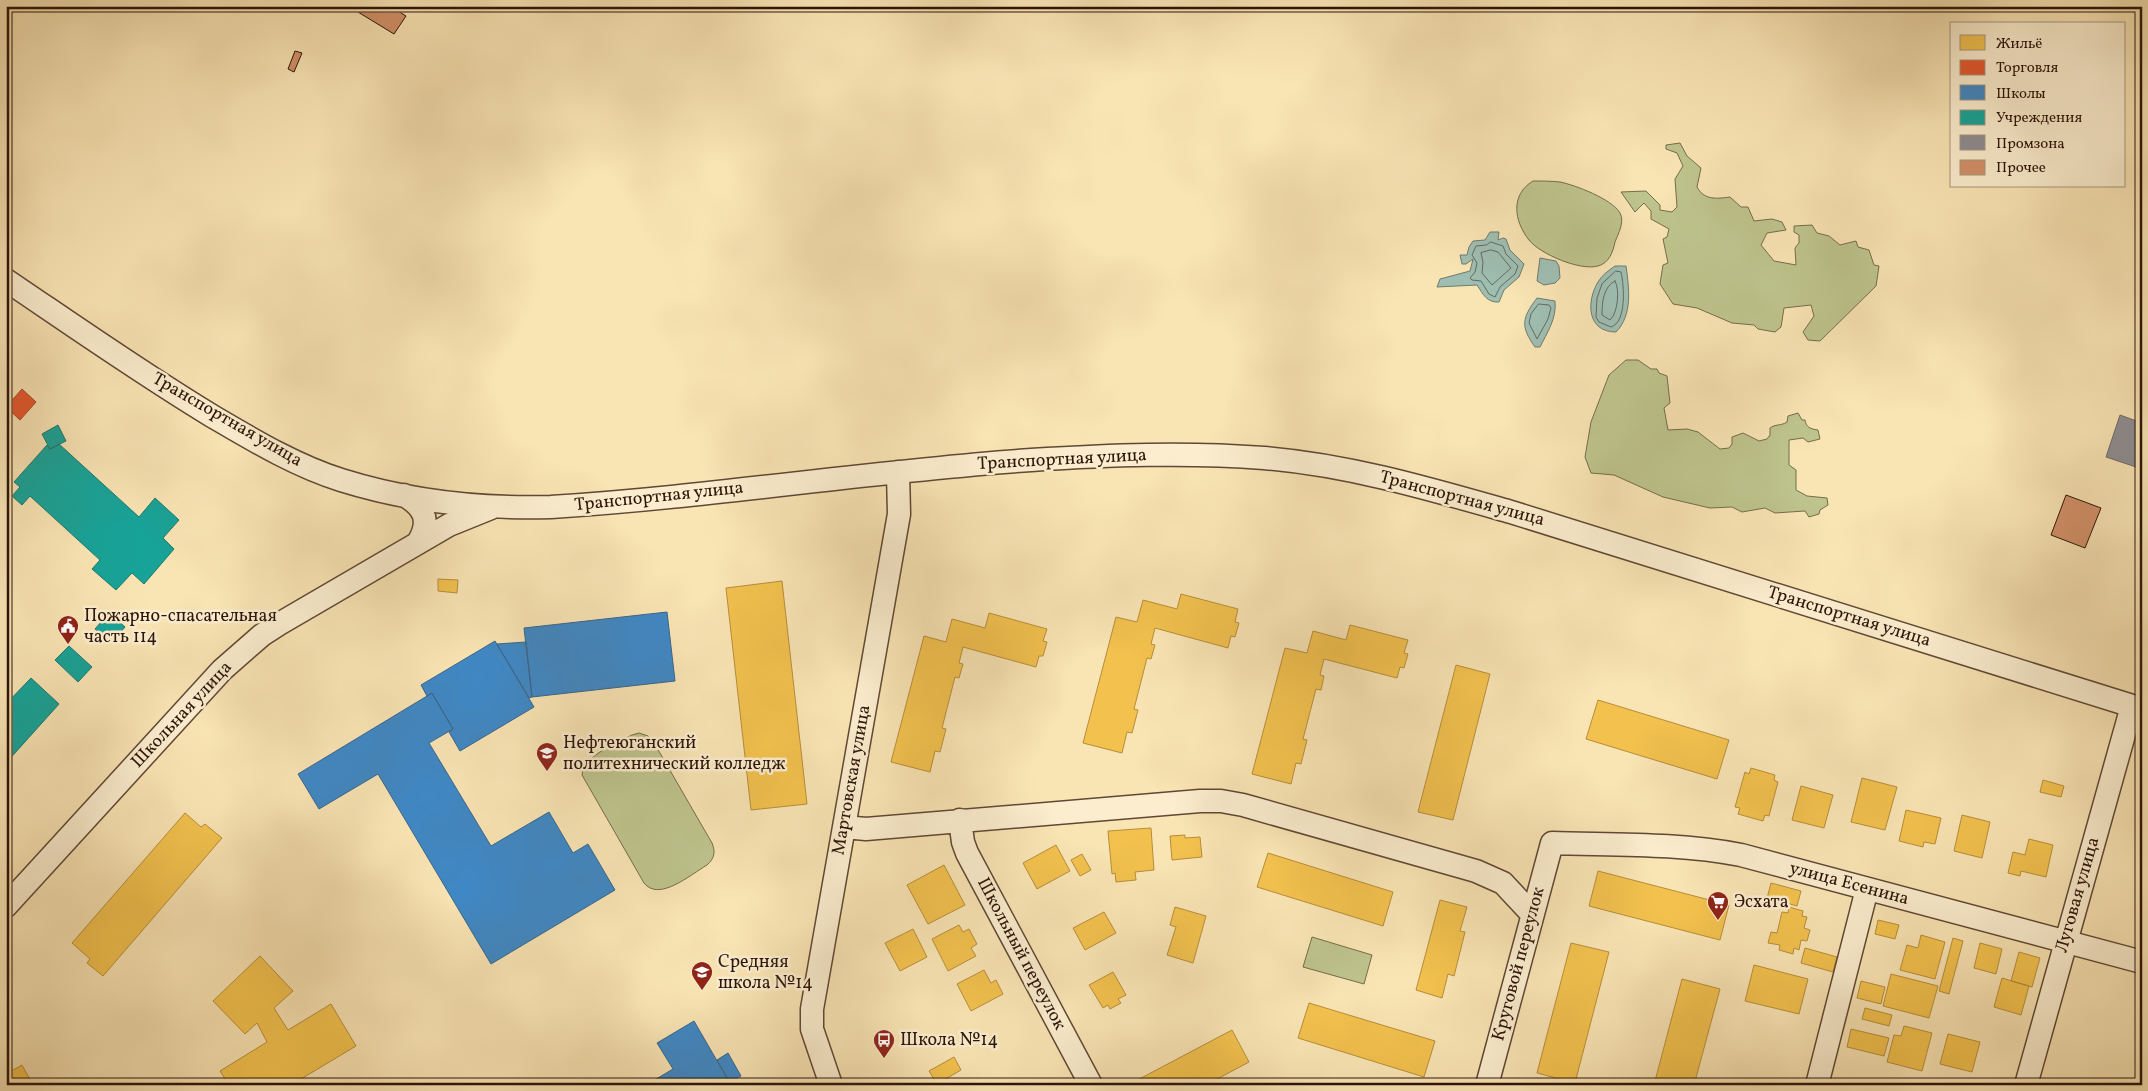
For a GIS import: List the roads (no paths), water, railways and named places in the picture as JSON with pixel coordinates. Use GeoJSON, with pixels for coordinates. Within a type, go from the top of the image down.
{"type":"FeatureCollection","features":[{"type":"Feature","properties":{"kind":"street","name":"Транспортная улица"},"geometry":{"type":"LineString","coordinates":[[6,280],[130,364],[250,438],[295,461],[341,480],[404,496],[494,507],[526,508],[590,505],[994,463],[1157,454],[1203,454],[1266,458],[1324,465],[1408,482],[1511,512],[2137,708]]}},
{"type":"Feature","properties":{"kind":"street","name":"Мартовская улица"},"geometry":{"type":"LineString","coordinates":[[830,1085],[812,1029],[812,1010],[899,514],[898,472]]}},
{"type":"Feature","properties":{"kind":"street"},"geometry":{"type":"LineString","coordinates":[[404,496],[418,506],[424,515],[425,530],[419,541]]}},
{"type":"Feature","properties":{"kind":"street","name":"Школьная улица"},"geometry":{"type":"LineString","coordinates":[[6,906],[222,670],[243,650],[279,624],[419,541],[449,525],[494,507]]}},
{"type":"Feature","properties":{"kind":"street","name":"Луговая улица"},"geometry":{"type":"LineString","coordinates":[[2026,1085],[2064,942],[2137,708]]}},
{"type":"Feature","properties":{"kind":"street"},"geometry":{"type":"LineString","coordinates":[[844,827],[866,829],[1200,801],[1221,801],[1243,805],[1476,871],[1503,884],[1531,913]]}},
{"type":"Feature","properties":{"kind":"street","name":"Школьный переулок"},"geometry":{"type":"LineString","coordinates":[[960,820],[963,842],[967,853],[1091,1085]]}},
{"type":"Feature","properties":{"kind":"street","name":"улица Есенина"},"geometry":{"type":"LineString","coordinates":[[1552,843],[1708,849],[1742,855],[2142,962]]}},
{"type":"Feature","properties":{"kind":"street","name":"Круговой переулок"},"geometry":{"type":"LineString","coordinates":[[1487,1085],[1531,913],[1552,843]]}},
{"type":"Feature","properties":{"kind":"street"},"geometry":{"type":"LineString","coordinates":[[1817,1085],[1867,889]]}},
{"type":"Feature","properties":{"kind":"water"},"geometry":{"type":"Polygon","coordinates":[[[1490,232],[1499,232],[1498,240],[1506,239],[1510,250],[1524,264],[1519,277],[1504,290],[1499,302],[1488,299],[1477,285],[1437,287],[1440,279],[1470,271],[1473,259],[1466,264],[1462,264],[1460,255],[1467,255],[1473,241],[1485,240],[1490,232]]]}},
{"type":"Feature","properties":{"kind":"water"},"geometry":{"type":"Polygon","coordinates":[[[1540,258],[1556,261],[1559,266],[1560,278],[1555,283],[1544,285],[1537,281],[1540,258]]]}},
{"type":"Feature","properties":{"kind":"water"},"geometry":{"type":"Polygon","coordinates":[[[1615,266],[1626,266],[1629,292],[1625,317],[1616,332],[1606,331],[1599,327],[1594,321],[1591,307],[1594,290],[1598,282],[1603,275],[1615,266]]]}},
{"type":"Feature","properties":{"kind":"water"},"geometry":{"type":"Polygon","coordinates":[[[1537,298],[1555,301],[1553,319],[1540,347],[1535,347],[1525,328],[1528,311],[1537,298]]]}},
{"type":"Feature","properties":{"kind":"place","name":"Пожарно-спасательная часть 114"},"geometry":{"type":"Point","coordinates":[68,645]}},
{"type":"Feature","properties":{"kind":"place","name":"Нефтеюганский политехнический колледж"},"geometry":{"type":"Point","coordinates":[547,772]}},
{"type":"Feature","properties":{"kind":"place","name":"Эсхата"},"geometry":{"type":"Point","coordinates":[1718,921]}},
{"type":"Feature","properties":{"kind":"place","name":"Средняя школа №14"},"geometry":{"type":"Point","coordinates":[702,991]}},
{"type":"Feature","properties":{"kind":"place","name":"Школа №14"},"geometry":{"type":"Point","coordinates":[884,1059]}}]}
